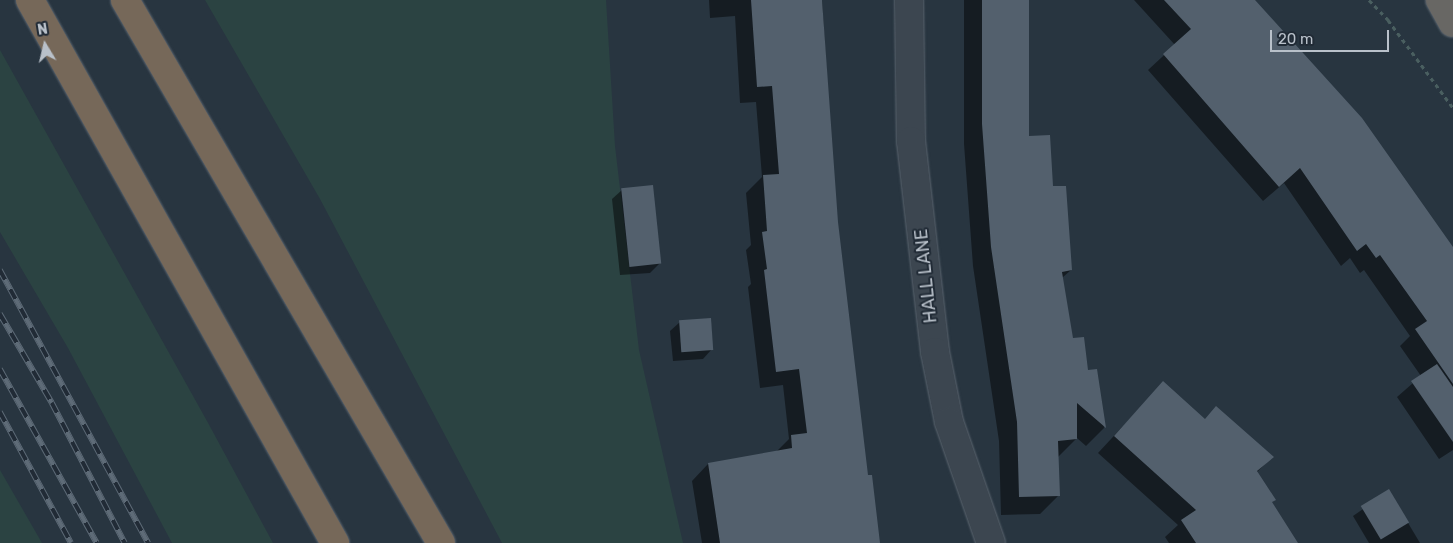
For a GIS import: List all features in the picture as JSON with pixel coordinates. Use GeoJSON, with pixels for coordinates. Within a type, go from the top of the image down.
{"type":"FeatureCollection","features":[{"type":"Feature","properties":{"kind":"highway"},"geometry":{"type":"LineString","coordinates":[[30,0],[335,543]]}},
{"type":"Feature","properties":{"kind":"highway"},"geometry":{"type":"LineString","coordinates":[[125,0],[441,543]]}},
{"type":"Feature","properties":{"kind":"highway"},"geometry":{"type":"LineString","coordinates":[[1440,0],[1453,23]]}},
{"type":"Feature","properties":{"kind":"street","name":"HALL LANE"},"geometry":{"type":"LineString","coordinates":[[909,0],[911,140],[935,352],[949,422],[991,543]]}},
{"type":"Feature","properties":{"kind":"path"},"geometry":{"type":"LineString","coordinates":[[1369,0],[1388,20],[1453,108]]}},
{"type":"Feature","properties":{"kind":"green space"},"geometry":{"type":"Polygon","coordinates":[[[205,0],[606,0],[615,146],[639,350],[683,543],[502,543],[320,199],[205,0]]]}},
{"type":"Feature","properties":{"kind":"green space"},"geometry":{"type":"Polygon","coordinates":[[[0,50],[273,543],[172,543],[68,348],[0,232],[0,50]]]}},
{"type":"Feature","properties":{"kind":"green space"},"geometry":{"type":"Polygon","coordinates":[[[0,470],[42,543],[0,543],[0,470]]]}},
{"type":"Feature","properties":{"kind":"building"},"geometry":{"type":"Polygon","coordinates":[[[751,0],[822,0],[838,222],[868,475],[872,475],[880,543],[720,543],[708,463],[792,448],[791,435],[807,433],[799,369],[776,372],[764,270],[767,269],[762,232],[767,231],[763,175],[779,174],[772,86],[757,87],[751,0]]]}},
{"type":"Feature","properties":{"kind":"building"},"geometry":{"type":"Polygon","coordinates":[[[982,0],[1029,0],[1029,136],[1050,135],[1053,186],[1066,186],[1072,270],[1062,272],[1073,338],[1084,337],[1088,370],[1097,369],[1106,428],[1077,403],[1077,439],[1058,441],[1060,496],[1019,497],[1017,422],[991,247],[982,124],[982,0]]]}},
{"type":"Feature","properties":{"kind":"building"},"geometry":{"type":"Polygon","coordinates":[[[1164,0],[1255,0],[1362,118],[1453,247],[1453,384],[1415,329],[1427,321],[1380,255],[1376,258],[1366,244],[1357,251],[1300,168],[1279,187],[1163,54],[1191,29],[1164,0]]]}},
{"type":"Feature","properties":{"kind":"building"},"geometry":{"type":"Polygon","coordinates":[[[653,185],[661,264],[629,267],[621,188],[653,185]]]}},
{"type":"Feature","properties":{"kind":"building"},"geometry":{"type":"Polygon","coordinates":[[[711,318],[713,350],[681,352],[679,320],[711,318]]]}},
{"type":"Feature","properties":{"kind":"building"},"geometry":{"type":"Polygon","coordinates":[[[1437,364],[1453,387],[1453,442],[1411,381],[1437,364]]]}},
{"type":"Feature","properties":{"kind":"building"},"geometry":{"type":"Polygon","coordinates":[[[1163,381],[1205,419],[1216,406],[1274,457],[1257,471],[1276,500],[1272,502],[1298,543],[1196,543],[1181,520],[1196,510],[1114,436],[1163,381]]]}},
{"type":"Feature","properties":{"kind":"building"},"geometry":{"type":"Polygon","coordinates":[[[1389,489],[1409,522],[1381,539],[1361,506],[1389,489]]]}},
{"type":"Feature","properties":{"kind":"railway"},"geometry":{"type":"LineString","coordinates":[[0,270],[148,543]]}},
{"type":"Feature","properties":{"kind":"railway"},"geometry":{"type":"LineString","coordinates":[[0,314],[52,403],[125,543]]}},
{"type":"Feature","properties":{"kind":"railway"},"geometry":{"type":"LineString","coordinates":[[0,369],[97,543]]}},
{"type":"Feature","properties":{"kind":"railway"},"geometry":{"type":"LineString","coordinates":[[0,412],[71,543]]}}]}
